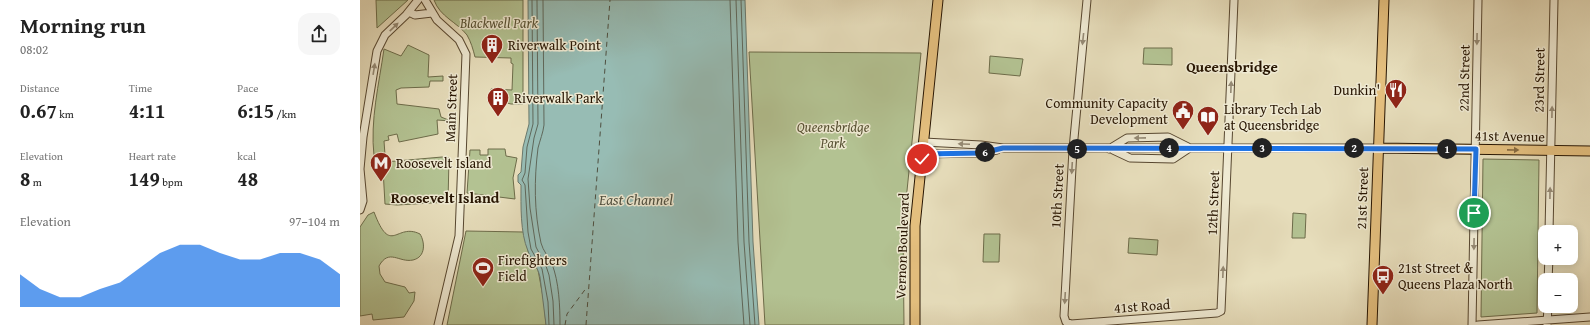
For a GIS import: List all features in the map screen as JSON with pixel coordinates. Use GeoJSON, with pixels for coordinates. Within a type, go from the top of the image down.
{"type":"FeatureCollection","features":[{"type":"Feature","properties":{"kind":"main road","name":"Vernon Boulevard"},"geometry":{"type":"LineString","coordinates":[[915,325],[914,239],[938,0]]}},
{"type":"Feature","properties":{"kind":"main road","name":"21st Street"},"geometry":{"type":"LineString","coordinates":[[1372,325],[1384,0]]}},
{"type":"Feature","properties":{"kind":"main road","name":"41st Avenue"},"geometry":{"type":"LineString","coordinates":[[1378,148],[1590,152]]}},
{"type":"Feature","properties":{"kind":"street"},"geometry":{"type":"LineString","coordinates":[[360,210],[362,201],[360,169],[363,137],[376,55],[383,39],[409,12],[418,0]]}},
{"type":"Feature","properties":{"kind":"street","name":"Main Street"},"geometry":{"type":"LineString","coordinates":[[425,0],[432,13],[440,23],[458,37],[466,54],[458,236],[438,325]]}},
{"type":"Feature","properties":{"kind":"street","name":"10th Street"},"geometry":{"type":"LineString","coordinates":[[1066,322],[1064,316],[1073,149],[1087,0]]}},
{"type":"Feature","properties":{"kind":"street","name":"12th Street"},"geometry":{"type":"LineString","coordinates":[[1221,311],[1234,0]]}},
{"type":"Feature","properties":{"kind":"street","name":"22nd Street"},"geometry":{"type":"LineString","coordinates":[[1472,325],[1478,0]]}},
{"type":"Feature","properties":{"kind":"street","name":"23rd Street"},"geometry":{"type":"LineString","coordinates":[[1549,225],[1554,0]]}},
{"type":"Feature","properties":{"kind":"street"},"geometry":{"type":"LineString","coordinates":[[409,12],[415,15],[432,13]]}},
{"type":"Feature","properties":{"kind":"street","name":"41st Avenue"},"geometry":{"type":"LineString","coordinates":[[1109,149],[1127,138],[1168,137],[1190,148]]}},
{"type":"Feature","properties":{"kind":"street","name":"41st Avenue"},"geometry":{"type":"LineString","coordinates":[[924,142],[981,145],[1003,148],[1073,149],[1378,148]]}},
{"type":"Feature","properties":{"kind":"street","name":"41st Avenue"},"geometry":{"type":"LineString","coordinates":[[922,154],[982,153],[1003,148]]}},
{"type":"Feature","properties":{"kind":"street","name":"41st Road"},"geometry":{"type":"LineString","coordinates":[[1066,322],[1071,324],[1217,313],[1221,311]]}},
{"type":"Feature","properties":{"kind":"street"},"geometry":{"type":"LineString","coordinates":[[1478,325],[1547,322],[1590,317]]}},
{"type":"Feature","properties":{"kind":"green space"},"geometry":{"type":"Polygon","coordinates":[[[376,0],[408,0],[377,28],[376,0]]]}},
{"type":"Feature","properties":{"kind":"green space","name":"Blackwell Park"},"geometry":{"type":"Polygon","coordinates":[[[434,0],[523,0],[523,104],[511,104],[491,99],[491,89],[512,90],[513,64],[511,63],[511,58],[475,57],[467,35],[440,11],[434,0]]]}},
{"type":"Feature","properties":{"kind":"green space"},"geometry":{"type":"Polygon","coordinates":[[[408,45],[429,55],[428,77],[443,76],[443,81],[430,81],[429,87],[401,88],[396,90],[397,104],[439,109],[441,117],[451,121],[437,120],[438,134],[399,142],[397,134],[388,136],[389,140],[384,141],[385,155],[374,156],[374,116],[384,49],[401,56],[408,45]]]}},
{"type":"Feature","properties":{"kind":"green space"},"geometry":{"type":"Polygon","coordinates":[[[1144,48],[1172,48],[1172,65],[1143,64],[1144,48]]]}},
{"type":"Feature","properties":{"kind":"green space","name":"Queensbridge Park"},"geometry":{"type":"Polygon","coordinates":[[[749,52],[921,53],[903,230],[904,325],[765,325],[749,52]]]}},
{"type":"Feature","properties":{"kind":"green space"},"geometry":{"type":"Polygon","coordinates":[[[990,56],[1023,59],[1020,76],[989,73],[990,56]]]}},
{"type":"Feature","properties":{"kind":"green space"},"geometry":{"type":"Polygon","coordinates":[[[488,149],[505,149],[506,156],[517,158],[513,178],[515,199],[467,193],[470,150],[480,150],[480,155],[488,155],[488,149]]]}},
{"type":"Feature","properties":{"kind":"green space"},"geometry":{"type":"Polygon","coordinates":[[[442,157],[449,158],[448,202],[397,205],[385,204],[383,169],[378,169],[385,162],[442,157]]]}},
{"type":"Feature","properties":{"kind":"green space"},"geometry":{"type":"Polygon","coordinates":[[[1483,159],[1539,160],[1537,313],[1481,317],[1483,159]]]}},
{"type":"Feature","properties":{"kind":"green space"},"geometry":{"type":"Polygon","coordinates":[[[374,212],[385,233],[390,236],[412,231],[420,234],[422,237],[423,249],[420,256],[413,260],[403,260],[390,257],[383,261],[379,266],[380,274],[385,282],[405,287],[409,293],[415,292],[414,301],[404,317],[373,320],[372,314],[360,316],[360,227],[368,215],[374,212]]]}},
{"type":"Feature","properties":{"kind":"green space"},"geometry":{"type":"Polygon","coordinates":[[[1293,213],[1306,214],[1305,238],[1292,238],[1293,213]]]}},
{"type":"Feature","properties":{"kind":"green space"},"geometry":{"type":"Polygon","coordinates":[[[466,231],[524,232],[528,251],[538,270],[544,302],[546,325],[447,325],[466,231]]]}},
{"type":"Feature","properties":{"kind":"green space"},"geometry":{"type":"Polygon","coordinates":[[[984,234],[1000,234],[999,262],[983,262],[984,234]]]}},
{"type":"Feature","properties":{"kind":"green space"},"geometry":{"type":"Polygon","coordinates":[[[1129,238],[1158,240],[1157,255],[1128,253],[1129,238]]]}},
{"type":"Feature","properties":{"kind":"water","name":"East Channel"},"geometry":{"type":"Polygon","coordinates":[[[528,0],[745,0],[753,242],[759,325],[546,325],[540,277],[525,244],[522,219],[521,185],[518,182],[518,175],[521,172],[523,147],[529,124],[528,0]]]}},
{"type":"Feature","properties":{"kind":"ferry route"},"geometry":{"type":"LineString","coordinates":[[586,325],[610,0]]}},
{"type":"Feature","properties":{"kind":"ferry route"},"geometry":{"type":"LineString","coordinates":[[565,325],[567,314],[587,287]]}},
{"type":"Feature","properties":{"kind":"place","name":"Riverwalk Point"},"geometry":{"type":"Point","coordinates":[492,64]}},
{"type":"Feature","properties":{"kind":"place","name":"Dunkin'"},"geometry":{"type":"Point","coordinates":[1396,110]}},
{"type":"Feature","properties":{"kind":"place","name":"Riverwalk Park"},"geometry":{"type":"Point","coordinates":[498,118]}},
{"type":"Feature","properties":{"kind":"place","name":"Community Capacity Development"},"geometry":{"type":"Point","coordinates":[1183,130]}},
{"type":"Feature","properties":{"kind":"place","name":"Library Tech Lab at Queensbridge"},"geometry":{"type":"Point","coordinates":[1208,136]}},
{"type":"Feature","properties":{"kind":"place","name":"Roosevelt Island"},"geometry":{"type":"Point","coordinates":[381,182]}},
{"type":"Feature","properties":{"kind":"place","name":"Firefighters Field"},"geometry":{"type":"Point","coordinates":[483,288]}},
{"type":"Feature","properties":{"kind":"place","name":"21st Street & Queens Plaza North"},"geometry":{"type":"Point","coordinates":[1383,296]}},
{"type":"Feature","properties":{"kind":"district","name":"Queensbridge"},"geometry":{"type":"Point","coordinates":[1232,67]}},
{"type":"Feature","properties":{"kind":"district","name":"Roosevelt Island"},"geometry":{"type":"Point","coordinates":[445,198]}},
{"type":"Feature","properties":{"kind":"route"},"geometry":{"type":"LineString","coordinates":[[922,159],[922,154],[952,155],[982,153],[1003,148],[1476,149],[1474,213]]}}]}
